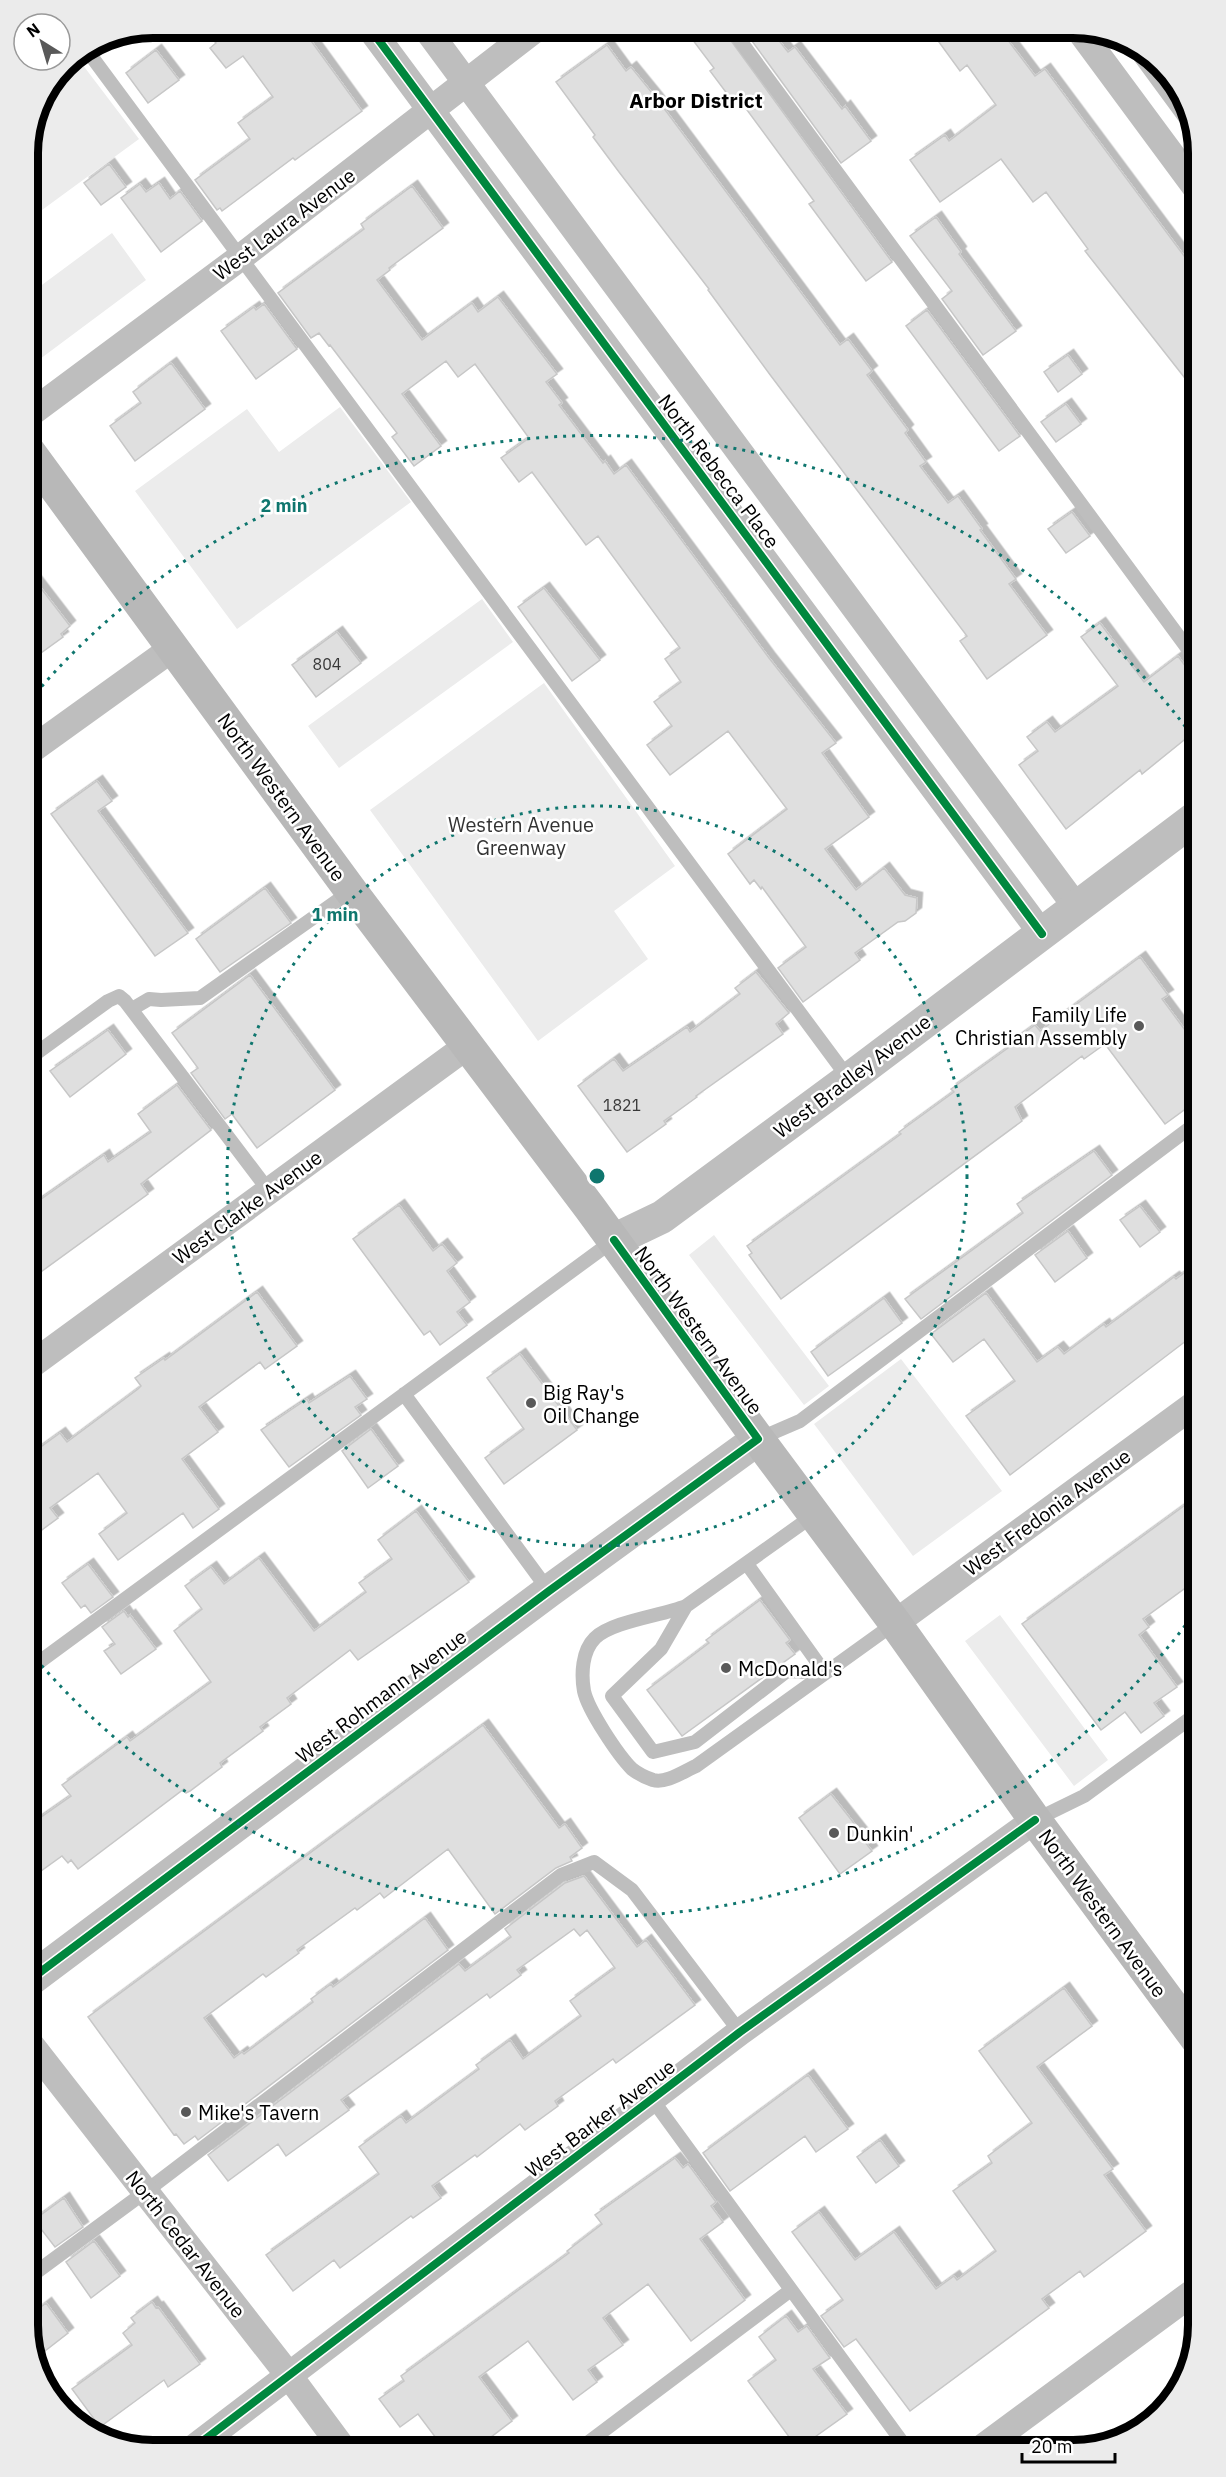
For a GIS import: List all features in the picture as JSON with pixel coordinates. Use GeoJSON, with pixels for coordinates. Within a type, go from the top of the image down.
{"type":"FeatureCollection","features":[{"type":"Feature","properties":{"kind":"main road","name":"North Western Avenue"},"geometry":{"type":"LineString","coordinates":[[38,463],[351,891],[614,1240],[895,1623],[1035,1820],[1188,2021]]}},
{"type":"Feature","properties":{"kind":"street","name":"North Rebecca Place"},"geometry":{"type":"LineString","coordinates":[[377,38],[1042,934]]}},
{"type":"Feature","properties":{"kind":"street","name":"North Rebecca Place"},"geometry":{"type":"LineString","coordinates":[[433,38],[1077,908]]}},
{"type":"Feature","properties":{"kind":"street","name":"West Laura Avenue"},"geometry":{"type":"LineString","coordinates":[[38,408],[241,257],[524,38]]}},
{"type":"Feature","properties":{"kind":"street"},"geometry":{"type":"LineString","coordinates":[[1086,39],[1188,177]]}},
{"type":"Feature","properties":{"kind":"street"},"geometry":{"type":"LineString","coordinates":[[38,745],[173,648]]}},
{"type":"Feature","properties":{"kind":"street","name":"West Bradley Avenue"},"geometry":{"type":"LineString","coordinates":[[614,1240],[662,1217],[1188,823]]}},
{"type":"Feature","properties":{"kind":"street","name":"West Clarke Avenue"},"geometry":{"type":"LineString","coordinates":[[38,1360],[467,1046]]}},
{"type":"Feature","properties":{"kind":"street","name":"West Fredonia Avenue"},"geometry":{"type":"LineString","coordinates":[[895,1623],[1188,1409]]}},
{"type":"Feature","properties":{"kind":"street","name":"West Rohmann Avenue"},"geometry":{"type":"LineString","coordinates":[[38,1974],[758,1439]]}},
{"type":"Feature","properties":{"kind":"street","name":"West Barker Avenue"},"geometry":{"type":"LineString","coordinates":[[206,2439],[740,2032],[1035,1820]]}},
{"type":"Feature","properties":{"kind":"street","name":"North Cedar Avenue"},"geometry":{"type":"LineString","coordinates":[[38,2054],[336,2439]]}},
{"type":"Feature","properties":{"kind":"street"},"geometry":{"type":"LineString","coordinates":[[993,2440],[1188,2296]]}},
{"type":"Feature","properties":{"kind":"lane"},"geometry":{"type":"LineString","coordinates":[[738,38],[1188,649]]}},
{"type":"Feature","properties":{"kind":"lane"},"geometry":{"type":"LineString","coordinates":[[91,56],[849,1079]]}},
{"type":"Feature","properties":{"kind":"lane"},"geometry":{"type":"LineString","coordinates":[[132,1009],[149,999],[200,998],[351,891]]}},
{"type":"Feature","properties":{"kind":"lane"},"geometry":{"type":"LineString","coordinates":[[38,1052],[118,996],[132,1009],[269,1191]]}},
{"type":"Feature","properties":{"kind":"lane"},"geometry":{"type":"LineString","coordinates":[[758,1439],[800,1421],[1188,1129]]}},
{"type":"Feature","properties":{"kind":"lane"},"geometry":{"type":"LineString","coordinates":[[38,1663],[614,1240]]}},
{"type":"Feature","properties":{"kind":"lane"},"geometry":{"type":"LineString","coordinates":[[404,1394],[549,1592]]}},
{"type":"Feature","properties":{"kind":"lane"},"geometry":{"type":"LineString","coordinates":[[814,1515],[686,1606],[665,1614],[619,1624],[595,1638],[582,1668],[584,1692],[594,1716],[633,1769],[655,1780],[673,1777],[696,1766],[895,1623]]}},
{"type":"Feature","properties":{"kind":"lane"},"geometry":{"type":"LineString","coordinates":[[747,1564],[825,1673]]}},
{"type":"Feature","properties":{"kind":"lane"},"geometry":{"type":"LineString","coordinates":[[686,1606],[661,1649],[612,1696],[654,1752],[695,1742],[787,1671],[825,1673]]}},
{"type":"Feature","properties":{"kind":"lane"},"geometry":{"type":"LineString","coordinates":[[1035,1820],[1084,1796],[1188,1720]]}},
{"type":"Feature","properties":{"kind":"lane"},"geometry":{"type":"LineString","coordinates":[[38,2271],[146,2192],[561,1875],[594,1862],[632,1890],[740,2032]]}},
{"type":"Feature","properties":{"kind":"lane"},"geometry":{"type":"LineString","coordinates":[[652,2100],[901,2440]]}},
{"type":"Feature","properties":{"kind":"lane"},"geometry":{"type":"LineString","coordinates":[[592,2439],[791,2290]]}},
{"type":"Feature","properties":{"kind":"green space"},"geometry":{"type":"Polygon","coordinates":[[[81,63],[139,139],[38,213],[38,138],[41,123],[57,89],[81,63]]]}},
{"type":"Feature","properties":{"kind":"green space"},"geometry":{"type":"Polygon","coordinates":[[[112,233],[146,280],[40,359],[38,356],[38,288],[112,233]]]}},
{"type":"Feature","properties":{"kind":"green space"},"geometry":{"type":"Polygon","coordinates":[[[340,407],[411,502],[237,629],[135,491],[247,409],[279,452],[340,407]]]}},
{"type":"Feature","properties":{"kind":"green space"},"geometry":{"type":"Polygon","coordinates":[[[482,599],[513,642],[339,768],[308,726],[482,599]]]}},
{"type":"Feature","properties":{"kind":"green space","name":"Western Avenue Greenway"},"geometry":{"type":"Polygon","coordinates":[[[544,683],[675,866],[614,911],[648,959],[538,1041],[370,810],[544,683]]]}},
{"type":"Feature","properties":{"kind":"green space"},"geometry":{"type":"Polygon","coordinates":[[[714,1235],[829,1386],[804,1405],[689,1255],[714,1235]]]}},
{"type":"Feature","properties":{"kind":"green space"},"geometry":{"type":"Polygon","coordinates":[[[901,1359],[1002,1491],[913,1556],[814,1424],[901,1359]]]}},
{"type":"Feature","properties":{"kind":"green space"},"geometry":{"type":"Polygon","coordinates":[[[1000,1615],[1108,1760],[1074,1786],[965,1641],[1000,1615]]]}},
{"type":"Feature","properties":{"kind":"building"},"geometry":{"type":"Polygon","coordinates":[[[212,38],[309,38],[362,111],[295,160],[293,158],[222,211],[220,208],[217,210],[195,180],[250,139],[238,123],[273,97],[243,56],[226,68],[210,48],[216,43],[212,38]]]}},
{"type":"Feature","properties":{"kind":"building"},"geometry":{"type":"Polygon","coordinates":[[[691,38],[729,38],[892,262],[866,281],[809,204],[814,201],[736,95],[731,99],[710,71],[714,68],[691,38]]]}},
{"type":"Feature","properties":{"kind":"building"},"geometry":{"type":"Polygon","coordinates":[[[756,38],[777,38],[788,52],[795,47],[842,109],[845,106],[871,141],[841,163],[752,41],[756,38]]]}},
{"type":"Feature","properties":{"kind":"building"},"geometry":{"type":"Polygon","coordinates":[[[936,38],[1006,38],[1035,76],[1045,69],[1188,261],[1188,382],[1085,251],[1088,249],[1046,192],[1033,202],[1001,159],[940,202],[910,160],[945,135],[949,141],[996,105],[967,65],[960,71],[936,38]]]}},
{"type":"Feature","properties":{"kind":"building"},"geometry":{"type":"Polygon","coordinates":[[[607,45],[626,71],[631,67],[657,99],[840,345],[848,339],[872,371],[867,375],[908,430],[905,433],[926,462],[920,466],[948,503],[958,496],[1016,579],[1009,584],[1047,635],[987,679],[960,641],[967,636],[593,137],[595,135],[556,82],[607,45]]]}},
{"type":"Feature","properties":{"kind":"building"},"geometry":{"type":"Polygon","coordinates":[[[156,50],[179,80],[148,103],[126,73],[156,50]]]}},
{"type":"Feature","properties":{"kind":"building"},"geometry":{"type":"Polygon","coordinates":[[[109,164],[126,187],[101,205],[84,183],[109,164]]]}},
{"type":"Feature","properties":{"kind":"building"},"geometry":{"type":"Polygon","coordinates":[[[159,183],[170,199],[180,191],[202,221],[161,252],[121,198],[140,184],[146,192],[159,183]]]}},
{"type":"Feature","properties":{"kind":"building"},"geometry":{"type":"Polygon","coordinates":[[[412,186],[443,228],[389,268],[390,270],[377,280],[422,340],[472,303],[478,312],[498,297],[557,374],[546,382],[562,403],[559,405],[614,474],[626,465],[769,658],[836,743],[822,753],[869,817],[825,849],[856,890],[884,868],[905,895],[917,898],[916,913],[905,921],[898,922],[855,953],[860,960],[803,1002],[778,968],[806,947],[762,887],[761,889],[754,880],[750,884],[728,854],[787,809],[728,731],[670,775],[647,745],[672,726],[654,702],[681,682],[665,659],[680,648],[598,536],[586,545],[532,472],[519,482],[501,458],[529,438],[475,364],[458,377],[446,361],[402,394],[441,446],[414,466],[392,437],[397,433],[330,345],[319,333],[311,338],[278,293],[364,229],[361,224],[412,186]]]}},
{"type":"Feature","properties":{"kind":"building"},"geometry":{"type":"Polygon","coordinates":[[[936,217],[961,252],[959,254],[1016,331],[983,355],[942,299],[952,291],[910,236],[936,217]]]}},
{"type":"Feature","properties":{"kind":"building"},"geometry":{"type":"Polygon","coordinates":[[[264,304],[297,349],[256,379],[221,331],[254,307],[256,310],[264,304]]]}},
{"type":"Feature","properties":{"kind":"building"},"geometry":{"type":"Polygon","coordinates":[[[927,310],[1020,436],[999,451],[906,326],[927,310]]]}},
{"type":"Feature","properties":{"kind":"building"},"geometry":{"type":"Polygon","coordinates":[[[1068,355],[1082,374],[1058,392],[1044,372],[1068,355]]]}},
{"type":"Feature","properties":{"kind":"building"},"geometry":{"type":"Polygon","coordinates":[[[171,363],[205,409],[135,461],[110,426],[141,403],[133,392],[171,363]]]}},
{"type":"Feature","properties":{"kind":"building"},"geometry":{"type":"Polygon","coordinates":[[[1066,404],[1081,424],[1056,442],[1041,422],[1066,404]]]}},
{"type":"Feature","properties":{"kind":"building"},"geometry":{"type":"Polygon","coordinates":[[[1072,512],[1090,536],[1066,553],[1048,529],[1072,512]]]}},
{"type":"Feature","properties":{"kind":"building"},"geometry":{"type":"Polygon","coordinates":[[[38,584],[70,626],[61,634],[63,637],[38,655],[38,584]]]}},
{"type":"Feature","properties":{"kind":"building"},"geometry":{"type":"Polygon","coordinates":[[[544,588],[600,660],[572,681],[518,607],[544,588]]]}},
{"type":"Feature","properties":{"kind":"building"},"geometry":{"type":"Polygon","coordinates":[[[1100,623],[1144,682],[1178,656],[1188,670],[1188,737],[1142,774],[1140,770],[1066,829],[1019,765],[1038,751],[1027,737],[1047,722],[1055,732],[1118,686],[1081,637],[1100,623]]]}},
{"type":"Feature","properties":{"kind":"building"},"geometry":{"type":"Polygon","coordinates":[[[337,632],[361,663],[316,697],[292,665],[337,632]]]}},
{"type":"Feature","properties":{"kind":"building"},"geometry":{"type":"Polygon","coordinates":[[[97,781],[112,801],[98,811],[188,933],[155,956],[51,814],[97,781]]]}},
{"type":"Feature","properties":{"kind":"building"},"geometry":{"type":"Polygon","coordinates":[[[265,888],[291,923],[220,972],[196,939],[265,888]]]}},
{"type":"Feature","properties":{"kind":"building"},"geometry":{"type":"Polygon","coordinates":[[[1140,957],[1168,995],[1162,999],[1188,1034],[1188,1107],[1165,1124],[1105,1044],[1084,1059],[1082,1056],[1015,1107],[1022,1121],[781,1299],[749,1255],[752,1253],[747,1246],[901,1134],[899,1132],[954,1092],[951,1089],[1008,1048],[1006,1046],[1035,1025],[1040,1031],[1140,957]]]}},
{"type":"Feature","properties":{"kind":"building"},"geometry":{"type":"Polygon","coordinates":[[[756,972],[789,1013],[776,1024],[783,1034],[696,1096],[664,1121],[666,1124],[627,1152],[578,1086],[614,1059],[623,1071],[687,1027],[690,1032],[740,994],[735,988],[756,972]]]}},
{"type":"Feature","properties":{"kind":"building"},"geometry":{"type":"Polygon","coordinates":[[[250,975],[335,1090],[257,1148],[232,1114],[225,1119],[191,1073],[198,1068],[172,1033],[250,975]]]}},
{"type":"Feature","properties":{"kind":"building"},"geometry":{"type":"Polygon","coordinates":[[[108,1030],[126,1054],[70,1097],[50,1071],[108,1030]]]}},
{"type":"Feature","properties":{"kind":"building"},"geometry":{"type":"Polygon","coordinates":[[[177,1085],[211,1130],[141,1184],[148,1194],[38,1274],[38,1201],[104,1155],[108,1162],[151,1132],[138,1114],[177,1085]]]}},
{"type":"Feature","properties":{"kind":"building"},"geometry":{"type":"Polygon","coordinates":[[[1094,1151],[1112,1175],[921,1319],[905,1299],[1023,1213],[1017,1204],[1094,1151]]]}},
{"type":"Feature","properties":{"kind":"building"},"geometry":{"type":"Polygon","coordinates":[[[399,1205],[433,1251],[442,1244],[457,1263],[447,1271],[470,1302],[457,1312],[467,1325],[440,1345],[430,1331],[424,1335],[353,1239],[399,1205]]]}},
{"type":"Feature","properties":{"kind":"building"},"geometry":{"type":"Polygon","coordinates":[[[1140,1206],[1160,1232],[1140,1247],[1120,1220],[1140,1206]]]}},
{"type":"Feature","properties":{"kind":"building"},"geometry":{"type":"Polygon","coordinates":[[[1068,1231],[1087,1258],[1055,1282],[1035,1255],[1068,1231]]]}},
{"type":"Feature","properties":{"kind":"building"},"geometry":{"type":"Polygon","coordinates":[[[1188,1270],[1188,1339],[1010,1475],[966,1416],[1015,1381],[984,1339],[953,1362],[931,1334],[986,1293],[1037,1362],[1058,1347],[1064,1354],[1104,1324],[1106,1327],[1174,1277],[1176,1279],[1188,1270]]]}},
{"type":"Feature","properties":{"kind":"building"},"geometry":{"type":"Polygon","coordinates":[[[257,1292],[297,1346],[265,1369],[260,1362],[199,1407],[218,1432],[182,1459],[219,1509],[193,1528],[183,1513],[118,1560],[99,1534],[127,1513],[98,1473],[50,1508],[58,1518],[38,1533],[38,1449],[60,1433],[67,1442],[138,1389],[141,1386],[135,1378],[164,1358],[165,1360],[257,1292]]]}},
{"type":"Feature","properties":{"kind":"building"},"geometry":{"type":"Polygon","coordinates":[[[884,1298],[902,1323],[828,1376],[811,1352],[884,1298]]]}},
{"type":"Feature","properties":{"kind":"building","name":"Big Ray's Oil Change"},"geometry":{"type":"Polygon","coordinates":[[[520,1354],[577,1430],[504,1484],[485,1458],[524,1429],[487,1378],[520,1354]]]}},
{"type":"Feature","properties":{"kind":"building"},"geometry":{"type":"Polygon","coordinates":[[[350,1376],[367,1399],[355,1407],[361,1415],[289,1467],[261,1430],[307,1399],[309,1403],[350,1376]]]}},
{"type":"Feature","properties":{"kind":"building"},"geometry":{"type":"Polygon","coordinates":[[[371,1429],[398,1466],[368,1488],[342,1451],[371,1429]]]}},
{"type":"Feature","properties":{"kind":"building"},"geometry":{"type":"Polygon","coordinates":[[[1188,1503],[1188,1586],[1143,1619],[1149,1627],[1139,1635],[1177,1687],[1154,1703],[1164,1716],[1141,1733],[1125,1712],[1101,1730],[1022,1624],[1188,1503]]]}},
{"type":"Feature","properties":{"kind":"building"},"geometry":{"type":"Polygon","coordinates":[[[416,1511],[469,1582],[358,1660],[350,1650],[287,1698],[291,1704],[260,1727],[263,1731],[220,1763],[222,1767],[190,1791],[186,1793],[184,1789],[78,1869],[71,1860],[68,1863],[62,1856],[38,1873],[38,1819],[71,1796],[62,1785],[127,1737],[130,1741],[211,1682],[174,1631],[202,1609],[185,1586],[211,1567],[224,1584],[259,1558],[314,1631],[366,1592],[359,1583],[392,1559],[378,1540],[416,1511]]]}},
{"type":"Feature","properties":{"kind":"building"},"geometry":{"type":"Polygon","coordinates":[[[88,1564],[113,1597],[91,1613],[85,1605],[81,1608],[62,1583],[88,1564]]]}},
{"type":"Feature","properties":{"kind":"building","name":"McDonald's"},"geometry":{"type":"Polygon","coordinates":[[[760,1600],[790,1640],[786,1643],[795,1654],[682,1736],[647,1690],[709,1643],[706,1640],[760,1600]]]}},
{"type":"Feature","properties":{"kind":"building"},"geometry":{"type":"Polygon","coordinates":[[[124,1611],[128,1617],[130,1615],[156,1649],[121,1674],[104,1651],[115,1644],[102,1627],[124,1611]]]}},
{"type":"Feature","properties":{"kind":"building"},"geometry":{"type":"Polygon","coordinates":[[[483,1725],[559,1828],[565,1824],[582,1848],[570,1857],[572,1861],[556,1868],[495,1914],[448,1849],[384,1898],[380,1893],[357,1910],[355,1908],[297,1950],[299,1953],[266,1977],[263,1974],[204,2018],[234,2058],[242,2052],[244,2054],[313,2002],[311,1999],[331,1984],[333,1987],[425,1918],[448,1950],[198,2140],[195,2136],[184,2144],[176,2134],[174,2135],[88,2017],[483,1725]]]}},
{"type":"Feature","properties":{"kind":"building"},"geometry":{"type":"Polygon","coordinates":[[[831,1794],[864,1836],[862,1838],[872,1851],[840,1874],[799,1818],[831,1794]]]}},
{"type":"Feature","properties":{"kind":"building"},"geometry":{"type":"Polygon","coordinates":[[[584,1876],[637,1947],[646,1940],[695,2005],[616,2063],[613,2059],[555,2101],[558,2106],[525,2130],[520,2124],[477,2157],[475,2155],[432,2186],[441,2198],[413,2218],[411,2216],[340,2268],[334,2260],[293,2291],[266,2255],[379,2174],[359,2147],[401,2116],[406,2123],[479,2069],[476,2065],[510,2040],[523,2059],[581,2016],[570,2001],[615,1968],[587,1930],[580,1936],[574,1929],[517,1970],[521,1975],[490,1998],[487,1994],[341,2100],[349,2110],[286,2156],[278,2144],[228,2181],[208,2155],[459,1964],[465,1971],[511,1937],[505,1929],[565,1883],[584,1876]]]}},
{"type":"Feature","properties":{"kind":"building"},"geometry":{"type":"Polygon","coordinates":[[[1064,1988],[1092,2026],[1037,2067],[1113,2169],[1104,2175],[1146,2231],[1084,2277],[1080,2271],[1042,2299],[1049,2308],[910,2411],[856,2339],[844,2347],[821,2316],[843,2300],[792,2232],[819,2212],[855,2260],[894,2232],[936,2289],[954,2276],[957,2280],[996,2251],[953,2191],[992,2163],[988,2156],[1032,2123],[979,2051],[1064,1988]]]}},
{"type":"Feature","properties":{"kind":"building"},"geometry":{"type":"Polygon","coordinates":[[[808,2075],[848,2129],[816,2152],[805,2136],[730,2191],[703,2153],[808,2075]]]}},
{"type":"Feature","properties":{"kind":"building"},"geometry":{"type":"Polygon","coordinates":[[[880,2140],[899,2166],[876,2183],[857,2157],[880,2140]]]}},
{"type":"Feature","properties":{"kind":"building"},"geometry":{"type":"Polygon","coordinates":[[[675,2158],[683,2168],[688,2164],[716,2202],[711,2206],[723,2222],[700,2239],[745,2300],[691,2341],[648,2284],[603,2318],[623,2345],[588,2370],[597,2382],[573,2400],[528,2341],[479,2377],[512,2421],[488,2439],[437,2439],[418,2414],[400,2427],[379,2399],[404,2381],[401,2376],[569,2253],[567,2251],[602,2224],[595,2215],[675,2158]]]}},
{"type":"Feature","properties":{"kind":"building"},"geometry":{"type":"Polygon","coordinates":[[[64,2198],[83,2227],[55,2247],[38,2225],[38,2217],[64,2198]]]}},
{"type":"Feature","properties":{"kind":"building"},"geometry":{"type":"Polygon","coordinates":[[[94,2241],[120,2276],[91,2298],[66,2262],[94,2241]]]}},
{"type":"Feature","properties":{"kind":"building"},"geometry":{"type":"Polygon","coordinates":[[[152,2302],[200,2364],[168,2387],[164,2380],[100,2427],[72,2389],[132,2345],[123,2333],[135,2323],[131,2318],[152,2302]]]}},
{"type":"Feature","properties":{"kind":"building"},"geometry":{"type":"Polygon","coordinates":[[[46,2303],[68,2333],[45,2351],[38,2339],[38,2309],[46,2303]]]}},
{"type":"Feature","properties":{"kind":"building"},"geometry":{"type":"Polygon","coordinates":[[[786,2316],[798,2332],[807,2326],[830,2358],[813,2369],[847,2414],[811,2440],[791,2440],[748,2381],[776,2360],[759,2337],[786,2316]]]}},
{"type":"Feature","properties":{"kind":"cycle path"},"geometry":{"type":"LineString","coordinates":[[377,38],[1042,934]]}},
{"type":"Feature","properties":{"kind":"cycle path"},"geometry":{"type":"LineString","coordinates":[[38,1974],[549,1591],[758,1439],[614,1240]]}},
{"type":"Feature","properties":{"kind":"cycle path"},"geometry":{"type":"LineString","coordinates":[[205,2439],[740,2032],[1035,1820]]}},
{"type":"Feature","properties":{"kind":"place","name":"Family Life Christian Assembly"},"geometry":{"type":"Point","coordinates":[1139,1026]}},
{"type":"Feature","properties":{"kind":"place","name":"Big Ray's Oil Change"},"geometry":{"type":"Point","coordinates":[531,1403]}},
{"type":"Feature","properties":{"kind":"place","name":"McDonald's"},"geometry":{"type":"Point","coordinates":[726,1668]}},
{"type":"Feature","properties":{"kind":"place","name":"Dunkin'"},"geometry":{"type":"Point","coordinates":[834,1833]}},
{"type":"Feature","properties":{"kind":"place","name":"Mike's Tavern"},"geometry":{"type":"Point","coordinates":[186,2112]}},
{"type":"Feature","properties":{"kind":"district","name":"Arbor District"},"geometry":{"type":"Point","coordinates":[696,100]}}]}
